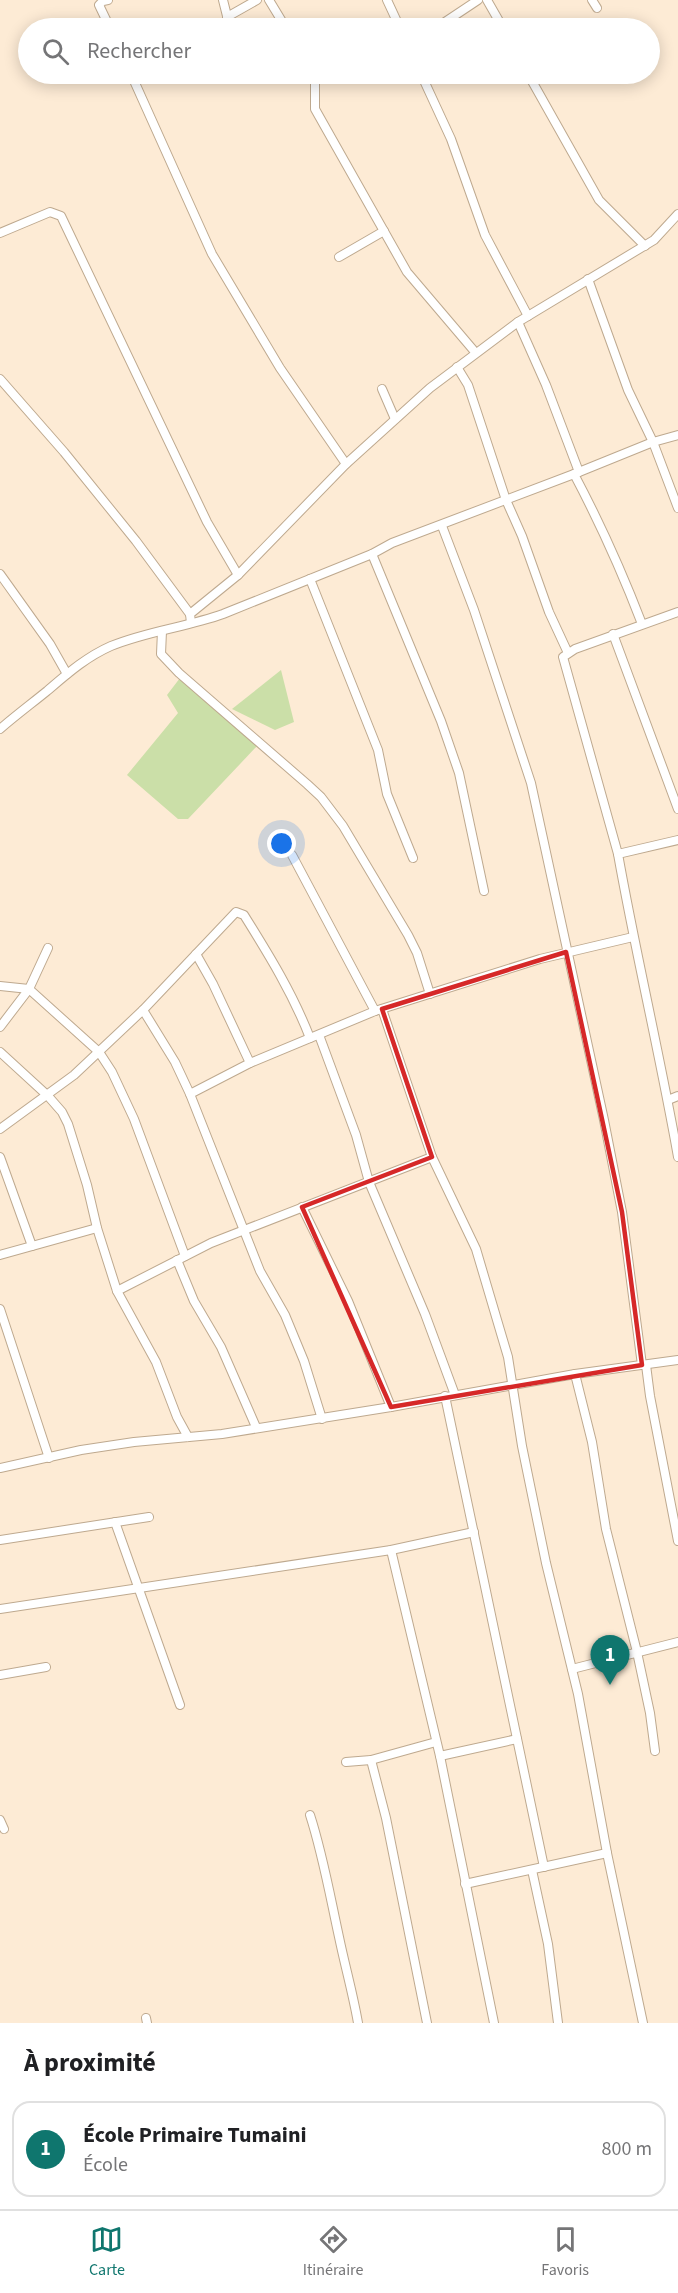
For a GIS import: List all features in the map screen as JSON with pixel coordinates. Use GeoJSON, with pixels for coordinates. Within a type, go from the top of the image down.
{"type":"FeatureCollection","features":[{"type":"Feature","properties":{"kind":"street"},"geometry":{"type":"LineString","coordinates":[[105,18],[99,5],[102,1],[108,0]]}},
{"type":"Feature","properties":{"kind":"street"},"geometry":{"type":"LineString","coordinates":[[223,0],[227,17],[257,0]]}},
{"type":"Feature","properties":{"kind":"street"},"geometry":{"type":"LineString","coordinates":[[269,0],[280,18]]}},
{"type":"Feature","properties":{"kind":"street"},"geometry":{"type":"LineString","coordinates":[[387,0],[395,18]]}},
{"type":"Feature","properties":{"kind":"street"},"geometry":{"type":"LineString","coordinates":[[451,18],[478,0]]}},
{"type":"Feature","properties":{"kind":"street"},"geometry":{"type":"LineString","coordinates":[[487,0],[497,18]]}},
{"type":"Feature","properties":{"kind":"street"},"geometry":{"type":"LineString","coordinates":[[137,84],[212,254],[280,368],[346,464]]}},
{"type":"Feature","properties":{"kind":"street"},"geometry":{"type":"LineString","coordinates":[[315,84],[315,109],[407,272],[476,352]]}},
{"type":"Feature","properties":{"kind":"street"},"geometry":{"type":"LineString","coordinates":[[426,84],[451,139],[485,235],[528,316]]}},
{"type":"Feature","properties":{"kind":"street"},"geometry":{"type":"LineString","coordinates":[[534,84],[599,200],[645,246]]}},
{"type":"Feature","properties":{"kind":"street"},"geometry":{"type":"LineString","coordinates":[[0,233],[50,212],[61,216],[207,522],[238,575]]}},
{"type":"Feature","properties":{"kind":"street"},"geometry":{"type":"LineString","coordinates":[[190,614],[238,575],[346,464],[457,367],[518,322],[654,240],[678,214]]}},
{"type":"Feature","properties":{"kind":"street"},"geometry":{"type":"LineString","coordinates":[[339,257],[384,231]]}},
{"type":"Feature","properties":{"kind":"street"},"geometry":{"type":"LineString","coordinates":[[588,279],[628,390],[653,442],[678,508]]}},
{"type":"Feature","properties":{"kind":"street"},"geometry":{"type":"LineString","coordinates":[[518,322],[546,386],[577,473],[623,574],[642,624]]}},
{"type":"Feature","properties":{"kind":"street"},"geometry":{"type":"LineString","coordinates":[[457,367],[468,385],[506,500],[522,536],[549,612],[568,653]]}},
{"type":"Feature","properties":{"kind":"street"},"geometry":{"type":"LineString","coordinates":[[0,379],[78,470],[190,614],[191,623]]}},
{"type":"Feature","properties":{"kind":"street"},"geometry":{"type":"LineString","coordinates":[[382,389],[395,419]]}},
{"type":"Feature","properties":{"kind":"street"},"geometry":{"type":"LineString","coordinates":[[0,729],[92,655],[113,645],[223,614],[372,554],[392,543],[442,526],[653,442],[678,435]]}},
{"type":"Feature","properties":{"kind":"street"},"geometry":{"type":"LineString","coordinates":[[442,526],[474,610],[531,783],[566,952],[585,1025],[620,1202],[644,1365],[678,1541]]}},
{"type":"Feature","properties":{"kind":"street"},"geometry":{"type":"LineString","coordinates":[[372,554],[441,721],[459,773],[484,891]]}},
{"type":"Feature","properties":{"kind":"street"},"geometry":{"type":"LineString","coordinates":[[0,574],[50,644],[67,674]]}},
{"type":"Feature","properties":{"kind":"street"},"geometry":{"type":"LineString","coordinates":[[310,579],[378,750],[387,794],[413,858]]}},
{"type":"Feature","properties":{"kind":"street"},"geometry":{"type":"LineString","coordinates":[[678,612],[613,634],[568,653],[563,659],[618,854],[678,1156]]}},
{"type":"Feature","properties":{"kind":"street"},"geometry":{"type":"LineString","coordinates":[[162,631],[161,654],[179,674],[307,784],[321,797],[343,826],[408,935],[417,953],[430,994]]}},
{"type":"Feature","properties":{"kind":"street"},"geometry":{"type":"LineString","coordinates":[[613,634],[678,809]]}},
{"type":"Feature","properties":{"kind":"street"},"geometry":{"type":"LineString","coordinates":[[618,854],[678,840]]}},
{"type":"Feature","properties":{"kind":"street"},"geometry":{"type":"LineString","coordinates":[[292,855],[379,1010],[432,1157],[476,1249],[508,1357],[546,1563],[572,1669],[607,1853],[643,2023]]}},
{"type":"Feature","properties":{"kind":"street"},"geometry":{"type":"LineString","coordinates":[[0,1129],[48,1096],[99,1053],[236,912],[244,915],[314,1036],[356,1135],[369,1182],[425,1314],[455,1395]]}},
{"type":"Feature","properties":{"kind":"street"},"geometry":{"type":"LineString","coordinates":[[190,1094],[250,1063],[379,1010],[566,952],[633,937]]}},
{"type":"Feature","properties":{"kind":"street"},"geometry":{"type":"LineString","coordinates":[[0,1027],[29,989],[48,948]]}},
{"type":"Feature","properties":{"kind":"street"},"geometry":{"type":"LineString","coordinates":[[196,954],[217,991],[250,1063]]}},
{"type":"Feature","properties":{"kind":"street"},"geometry":{"type":"LineString","coordinates":[[0,986],[29,989],[99,1053],[112,1072],[134,1119],[194,1301],[221,1347],[256,1427]]}},
{"type":"Feature","properties":{"kind":"street"},"geometry":{"type":"LineString","coordinates":[[143,1010],[175,1062],[190,1094],[260,1271],[289,1324],[304,1361],[322,1419]]}},
{"type":"Feature","properties":{"kind":"street"},"geometry":{"type":"LineString","coordinates":[[0,1052],[48,1096],[62,1112],[68,1124],[117,1291],[156,1362],[177,1417],[188,1437]]}},
{"type":"Feature","properties":{"kind":"street"},"geometry":{"type":"LineString","coordinates":[[668,1100],[678,1096]]}},
{"type":"Feature","properties":{"kind":"street"},"geometry":{"type":"LineString","coordinates":[[0,1157],[32,1246]]}},
{"type":"Feature","properties":{"kind":"street"},"geometry":{"type":"LineString","coordinates":[[117,1291],[181,1258],[244,1230],[432,1157]]}},
{"type":"Feature","properties":{"kind":"street"},"geometry":{"type":"LineString","coordinates":[[302,1207],[348,1302],[391,1407]]}},
{"type":"Feature","properties":{"kind":"street"},"geometry":{"type":"LineString","coordinates":[[0,1255],[97,1228]]}},
{"type":"Feature","properties":{"kind":"street"},"geometry":{"type":"LineString","coordinates":[[0,1309],[49,1458]]}},
{"type":"Feature","properties":{"kind":"street"},"geometry":{"type":"LineString","coordinates":[[0,1468],[81,1450],[322,1419],[575,1374],[678,1360]]}},
{"type":"Feature","properties":{"kind":"street"},"geometry":{"type":"LineString","coordinates":[[575,1374],[592,1442],[604,1520],[650,1713],[655,1751]]}},
{"type":"Feature","properties":{"kind":"street"},"geometry":{"type":"LineString","coordinates":[[445,1396],[544,1867]]}},
{"type":"Feature","properties":{"kind":"street"},"geometry":{"type":"LineString","coordinates":[[0,1540],[149,1517]]}},
{"type":"Feature","properties":{"kind":"street"},"geometry":{"type":"LineString","coordinates":[[115,1522],[180,1705]]}},
{"type":"Feature","properties":{"kind":"street"},"geometry":{"type":"LineString","coordinates":[[0,1609],[391,1550],[474,1532]]}},
{"type":"Feature","properties":{"kind":"street"},"geometry":{"type":"LineString","coordinates":[[391,1550],[440,1756],[494,2023]]}},
{"type":"Feature","properties":{"kind":"street"},"geometry":{"type":"LineString","coordinates":[[572,1669],[678,1642]]}},
{"type":"Feature","properties":{"kind":"street"},"geometry":{"type":"LineString","coordinates":[[0,1675],[46,1668]]}},
{"type":"Feature","properties":{"kind":"street"},"geometry":{"type":"LineString","coordinates":[[440,1756],[517,1739]]}},
{"type":"Feature","properties":{"kind":"street"},"geometry":{"type":"LineString","coordinates":[[346,1762],[371,1760],[436,1743]]}},
{"type":"Feature","properties":{"kind":"street"},"geometry":{"type":"LineString","coordinates":[[371,1760],[386,1818],[427,2023]]}},
{"type":"Feature","properties":{"kind":"street"},"geometry":{"type":"LineString","coordinates":[[310,1815],[319,1844],[340,1944],[352,1987],[358,2023]]}},
{"type":"Feature","properties":{"kind":"street"},"geometry":{"type":"LineString","coordinates":[[465,1884],[607,1853]]}},
{"type":"Feature","properties":{"kind":"street"},"geometry":{"type":"LineString","coordinates":[[532,1869],[548,1944],[558,2023]]}},
{"type":"Feature","properties":{"kind":"highlighted area"},"geometry":{"type":"Polygon","coordinates":[[[566,952],[622,1212],[642,1365],[391,1407],[302,1207],[432,1157],[382,1009],[566,952]]]}},
{"type":"Feature","properties":{"kind":"green space"},"geometry":{"type":"Polygon","coordinates":[[[281,670],[294,722],[275,730],[232,709],[281,670]]]}},
{"type":"Feature","properties":{"kind":"green space"},"geometry":{"type":"Polygon","coordinates":[[[180,678],[258,745],[188,819],[178,819],[127,775],[178,713],[167,695],[180,678]]]}},
{"type":"Feature","properties":{"kind":"place","name":"École Primaire Tumaini"},"geometry":{"type":"Point","coordinates":[610,1685]}}]}
